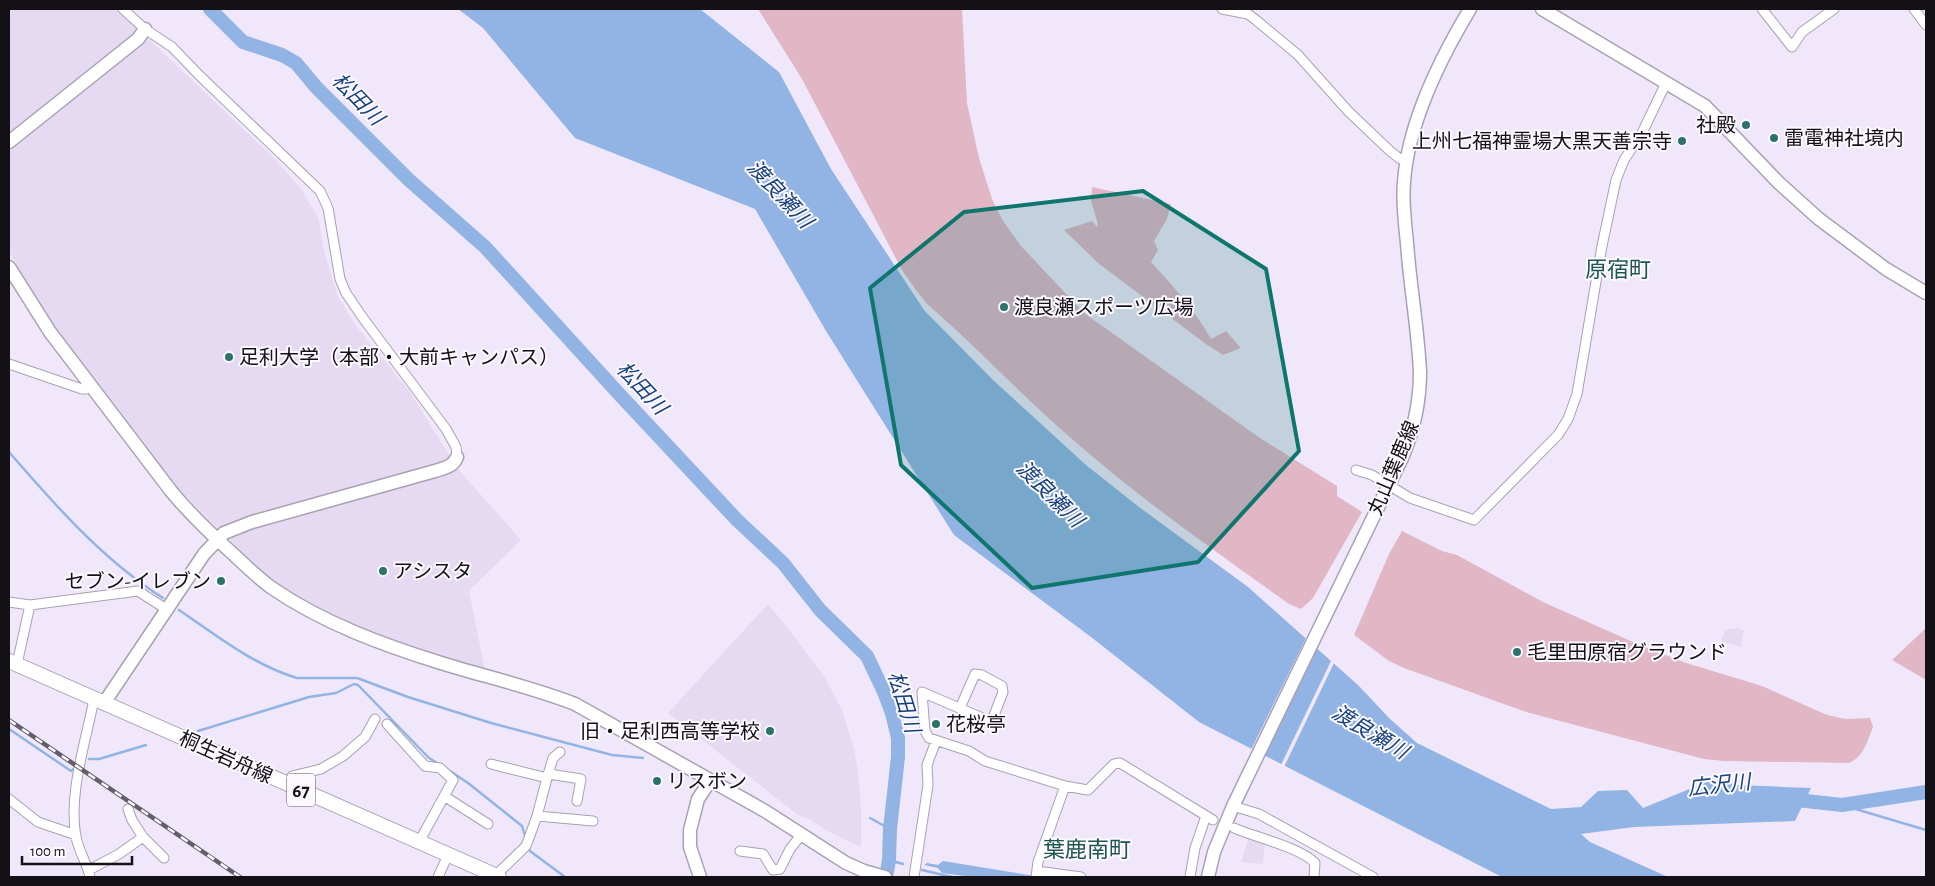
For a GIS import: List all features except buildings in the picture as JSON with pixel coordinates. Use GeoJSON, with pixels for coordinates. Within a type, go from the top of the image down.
{"type":"FeatureCollection","features":[{"type":"Feature","properties":{"kind":"main road","name":"桐生岩舟線"},"geometry":{"type":"LineString","coordinates":[[13,663],[497,876]]}},
{"type":"Feature","properties":{"kind":"street"},"geometry":{"type":"LineString","coordinates":[[123,9],[145,29],[172,47],[320,191],[328,208],[340,279],[346,293],[446,429],[456,447],[457,457],[455,462],[444,468],[252,522],[231,530],[217,540],[204,554],[99,701],[76,788],[76,835],[80,854],[90,874],[143,837]]}},
{"type":"Feature","properties":{"kind":"street"},"geometry":{"type":"LineString","coordinates":[[1222,9],[1249,12],[1298,55],[1348,111],[1390,151],[1406,161]]}},
{"type":"Feature","properties":{"kind":"street","name":"丸山葉鹿線"},"geometry":{"type":"LineString","coordinates":[[1208,877],[1214,852],[1235,801],[1387,489],[1410,437],[1419,397],[1418,345],[1404,218],[1406,161],[1414,128],[1422,106],[1453,38],[1470,9]]}},
{"type":"Feature","properties":{"kind":"street"},"geometry":{"type":"LineString","coordinates":[[1542,9],[1601,46],[1705,106],[1779,183],[1819,219],[1886,270],[1926,293]]}},
{"type":"Feature","properties":{"kind":"street"},"geometry":{"type":"LineString","coordinates":[[1762,9],[1792,47],[1802,32],[1834,9]]}},
{"type":"Feature","properties":{"kind":"street"},"geometry":{"type":"LineString","coordinates":[[1914,9],[1926,25]]}},
{"type":"Feature","properties":{"kind":"street"},"geometry":{"type":"LineString","coordinates":[[9,142],[138,38],[145,29]]}},
{"type":"Feature","properties":{"kind":"street"},"geometry":{"type":"LineString","coordinates":[[1356,470],[1365,472],[1387,489],[1474,520],[1558,435],[1568,419],[1577,394],[1602,246],[1616,180],[1624,160],[1642,133],[1666,82]]}},
{"type":"Feature","properties":{"kind":"street"},"geometry":{"type":"LineString","coordinates":[[9,267],[36,313],[171,491],[217,540],[272,588],[314,613],[383,644],[443,664],[543,692],[575,704],[765,811],[861,873],[884,877]]}},
{"type":"Feature","properties":{"kind":"street"},"geometry":{"type":"LineString","coordinates":[[9,364],[82,389],[91,386]]}},
{"type":"Feature","properties":{"kind":"street"},"geometry":{"type":"LineString","coordinates":[[9,602],[30,605],[138,591],[166,609]]}},
{"type":"Feature","properties":{"kind":"street"},"geometry":{"type":"LineString","coordinates":[[13,663],[30,605]]}},
{"type":"Feature","properties":{"kind":"street"},"geometry":{"type":"LineString","coordinates":[[960,708],[975,674],[982,675],[1002,686],[1003,692],[993,718],[987,720],[922,692],[924,731],[928,738],[969,751],[985,761],[1065,786],[1088,790],[1114,764],[1120,763],[1210,818],[1195,848],[1190,877]]}},
{"type":"Feature","properties":{"kind":"street"},"geometry":{"type":"LineString","coordinates":[[288,784],[292,776],[321,769],[343,756],[365,738],[375,719]]}},
{"type":"Feature","properties":{"kind":"street"},"geometry":{"type":"LineString","coordinates":[[387,724],[425,766],[440,768],[453,780],[419,842]]}},
{"type":"Feature","properties":{"kind":"street"},"geometry":{"type":"LineString","coordinates":[[914,877],[928,785],[927,766],[936,741]]}},
{"type":"Feature","properties":{"kind":"street"},"geometry":{"type":"LineString","coordinates":[[497,876],[526,846],[538,816],[553,758],[560,752]]}},
{"type":"Feature","properties":{"kind":"street"},"geometry":{"type":"LineString","coordinates":[[491,764],[548,776],[581,780],[577,801]]}},
{"type":"Feature","properties":{"kind":"street"},"geometry":{"type":"LineString","coordinates":[[700,877],[690,848],[690,830],[698,799],[710,781]]}},
{"type":"Feature","properties":{"kind":"street"},"geometry":{"type":"LineString","coordinates":[[1065,786],[1038,862],[1036,875],[1081,877]]}},
{"type":"Feature","properties":{"kind":"street"},"geometry":{"type":"LineString","coordinates":[[444,796],[488,824]]}},
{"type":"Feature","properties":{"kind":"street"},"geometry":{"type":"LineString","coordinates":[[9,799],[38,822],[76,835]]}},
{"type":"Feature","properties":{"kind":"street"},"geometry":{"type":"LineString","coordinates":[[1235,801],[1373,877]]}},
{"type":"Feature","properties":{"kind":"street"},"geometry":{"type":"LineString","coordinates":[[128,809],[132,820],[143,837],[164,858]]}},
{"type":"Feature","properties":{"kind":"street"},"geometry":{"type":"LineString","coordinates":[[538,816],[593,820]]}},
{"type":"Feature","properties":{"kind":"street"},"geometry":{"type":"LineString","coordinates":[[1234,828],[1275,842],[1310,859],[1315,863],[1314,877]]}},
{"type":"Feature","properties":{"kind":"street"},"geometry":{"type":"LineString","coordinates":[[740,851],[763,854],[773,870],[780,869],[790,849],[802,834]]}},
{"type":"Feature","properties":{"kind":"street"},"geometry":{"type":"LineString","coordinates":[[438,877],[448,855]]}},
{"type":"Feature","properties":{"kind":"highlighted area"},"geometry":{"type":"Polygon","coordinates":[[[1143,191],[1266,269],[1299,451],[1198,562],[1032,588],[901,465],[870,288],[964,212],[1143,191]]]}},
{"type":"Feature","properties":{"kind":"shaded area","name":"足利大学（本部・大前キャンパス）"},"geometry":{"type":"Polygon","coordinates":[[[9,9],[117,9],[275,159],[301,189],[318,217],[325,255],[338,297],[357,327],[409,391],[458,469],[521,540],[469,591],[485,671],[356,627],[271,581],[178,488],[44,313],[9,251],[9,9]]]}},
{"type":"Feature","properties":{"kind":"shaded area","name":"渡良瀬スポーツ広場"},"geometry":{"type":"Polygon","coordinates":[[[758,9],[962,9],[967,103],[979,158],[992,199],[1003,221],[1021,246],[1084,313],[1257,436],[1337,486],[1337,496],[1362,512],[1313,598],[1301,609],[1289,604],[1151,504],[1053,423],[927,304],[902,270],[802,79],[758,9]]]}},
{"type":"Feature","properties":{"kind":"shaded area"},"geometry":{"type":"Polygon","coordinates":[[[1092,187],[1171,204],[1167,219],[1154,241],[1158,250],[1151,262],[1191,308],[1211,339],[1226,331],[1241,348],[1223,355],[1206,344],[1098,263],[1064,230],[1092,221],[1097,227],[1098,224],[1091,201],[1092,187]]]}},
{"type":"Feature","properties":{"kind":"shaded area","name":"毛里田原宿グラウンド"},"geometry":{"type":"Polygon","coordinates":[[[1402,531],[1442,551],[1457,555],[1543,602],[1683,662],[1762,686],[1827,715],[1845,719],[1870,718],[1873,727],[1867,743],[1862,753],[1849,763],[1704,759],[1526,712],[1404,668],[1389,661],[1354,635],[1389,554],[1402,531]]]}},
{"type":"Feature","properties":{"kind":"shaded area","name":"旧・足利西高等学校"},"geometry":{"type":"Polygon","coordinates":[[[768,604],[825,678],[842,710],[854,749],[858,773],[861,808],[861,847],[798,815],[668,713],[768,604]]]}},
{"type":"Feature","properties":{"kind":"shaded area"},"geometry":{"type":"Polygon","coordinates":[[[1737,628],[1744,630],[1741,647],[1721,641],[1725,630],[1737,628]]]}},
{"type":"Feature","properties":{"kind":"shaded area"},"geometry":{"type":"Polygon","coordinates":[[[1926,628],[1926,680],[1892,660],[1926,628]]]}},
{"type":"Feature","properties":{"kind":"shaded area"},"geometry":{"type":"Polygon","coordinates":[[[1249,837],[1265,843],[1263,864],[1241,862],[1249,837]]]}},
{"type":"Feature","properties":{"kind":"water","name":"渡良瀬川"},"geometry":{"type":"Polygon","coordinates":[[[458,9],[700,9],[779,72],[831,169],[924,310],[993,380],[1086,465],[1139,507],[1248,587],[1359,686],[1389,718],[1417,743],[1551,809],[1581,807],[1598,791],[1627,790],[1643,808],[1714,779],[1739,785],[1811,788],[1795,821],[1634,827],[1581,834],[1590,842],[1668,877],[1502,877],[1199,722],[1091,637],[954,535],[826,331],[755,209],[575,138],[483,28],[458,9]]]}},
{"type":"Feature","properties":{"kind":"water"},"geometry":{"type":"Polygon","coordinates":[[[943,861],[1041,877],[973,877],[942,873],[938,868],[924,865],[927,863],[938,865],[943,861]]]}},
{"type":"Feature","properties":{"kind":"pier"},"geometry":{"type":"Polygon","coordinates":[[[1307,636],[1315,644],[1260,757],[1250,752],[1307,636]]]}},
{"type":"Feature","properties":{"kind":"pier"},"geometry":{"type":"Polygon","coordinates":[[[1332,659],[1335,661],[1283,769],[1280,767],[1332,659]]]}},
{"type":"Feature","properties":{"kind":"waterway","name":"松田川"},"geometry":{"type":"LineString","coordinates":[[210,9],[243,42],[282,55],[296,63],[316,87],[409,180],[485,247],[737,520],[783,563],[820,610],[867,656],[892,713],[898,738],[898,757],[886,877]]}},
{"type":"Feature","properties":{"kind":"waterway"},"geometry":{"type":"LineString","coordinates":[[9,452],[81,531],[120,567],[163,598]]}},
{"type":"Feature","properties":{"kind":"waterway"},"geometry":{"type":"LineString","coordinates":[[179,610],[250,657],[297,678],[357,678],[408,697],[491,723],[612,755],[643,758]]}},
{"type":"Feature","properties":{"kind":"waterway"},"geometry":{"type":"LineString","coordinates":[[198,731],[309,697],[336,693],[354,684],[358,685],[429,758],[439,764]]}},
{"type":"Feature","properties":{"kind":"waterway"},"geometry":{"type":"LineString","coordinates":[[9,729],[71,771],[76,767]]}},
{"type":"Feature","properties":{"kind":"waterway"},"geometry":{"type":"LineString","coordinates":[[89,759],[99,759],[146,745]]}},
{"type":"Feature","properties":{"kind":"waterway"},"geometry":{"type":"LineString","coordinates":[[450,771],[522,826],[526,839]]}},
{"type":"Feature","properties":{"kind":"waterway","name":"広沢川"},"geometry":{"type":"LineString","coordinates":[[1788,799],[1842,805],[1926,792]]}},
{"type":"Feature","properties":{"kind":"waterway"},"geometry":{"type":"LineString","coordinates":[[1842,805],[1926,830]]}},
{"type":"Feature","properties":{"kind":"waterway"},"geometry":{"type":"LineString","coordinates":[[870,818],[890,829]]}},
{"type":"Feature","properties":{"kind":"waterway"},"geometry":{"type":"LineString","coordinates":[[528,847],[530,851],[565,877]]}},
{"type":"Feature","properties":{"kind":"waterway"},"geometry":{"type":"LineString","coordinates":[[889,860],[903,864]]}},
{"type":"Feature","properties":{"kind":"waterway"},"geometry":{"type":"LineString","coordinates":[[922,870],[952,877]]}},
{"type":"Feature","properties":{"kind":"railway"},"geometry":{"type":"LineString","coordinates":[[9,720],[240,877]]}},
{"type":"Feature","properties":{"kind":"place","name":"社殿"},"geometry":{"type":"Point","coordinates":[1746,125]}},
{"type":"Feature","properties":{"kind":"place","name":"雷電神社境内"},"geometry":{"type":"Point","coordinates":[1774,138]}},
{"type":"Feature","properties":{"kind":"place","name":"上州七福神霊場大黒天善宗寺"},"geometry":{"type":"Point","coordinates":[1682,141]}},
{"type":"Feature","properties":{"kind":"place","name":"渡良瀬スポーツ広場"},"geometry":{"type":"Point","coordinates":[1004,307]}},
{"type":"Feature","properties":{"kind":"place","name":"足利大学（本部・大前キャンパス）"},"geometry":{"type":"Point","coordinates":[229,357]}},
{"type":"Feature","properties":{"kind":"place","name":"アシスタ"},"geometry":{"type":"Point","coordinates":[383,571]}},
{"type":"Feature","properties":{"kind":"place","name":"セブン-イレブン"},"geometry":{"type":"Point","coordinates":[221,581]}},
{"type":"Feature","properties":{"kind":"place","name":"毛里田原宿グラウンド"},"geometry":{"type":"Point","coordinates":[1517,652]}},
{"type":"Feature","properties":{"kind":"place","name":"花桜亭"},"geometry":{"type":"Point","coordinates":[936,724]}},
{"type":"Feature","properties":{"kind":"place","name":"旧・足利西高等学校"},"geometry":{"type":"Point","coordinates":[770,731]}},
{"type":"Feature","properties":{"kind":"place","name":"リスボン"},"geometry":{"type":"Point","coordinates":[657,781]}},
{"type":"Feature","properties":{"kind":"district","name":"原宿町"},"geometry":{"type":"Point","coordinates":[1618,269]}},
{"type":"Feature","properties":{"kind":"district","name":"葉鹿南町"},"geometry":{"type":"Point","coordinates":[1087,849]}}]}
